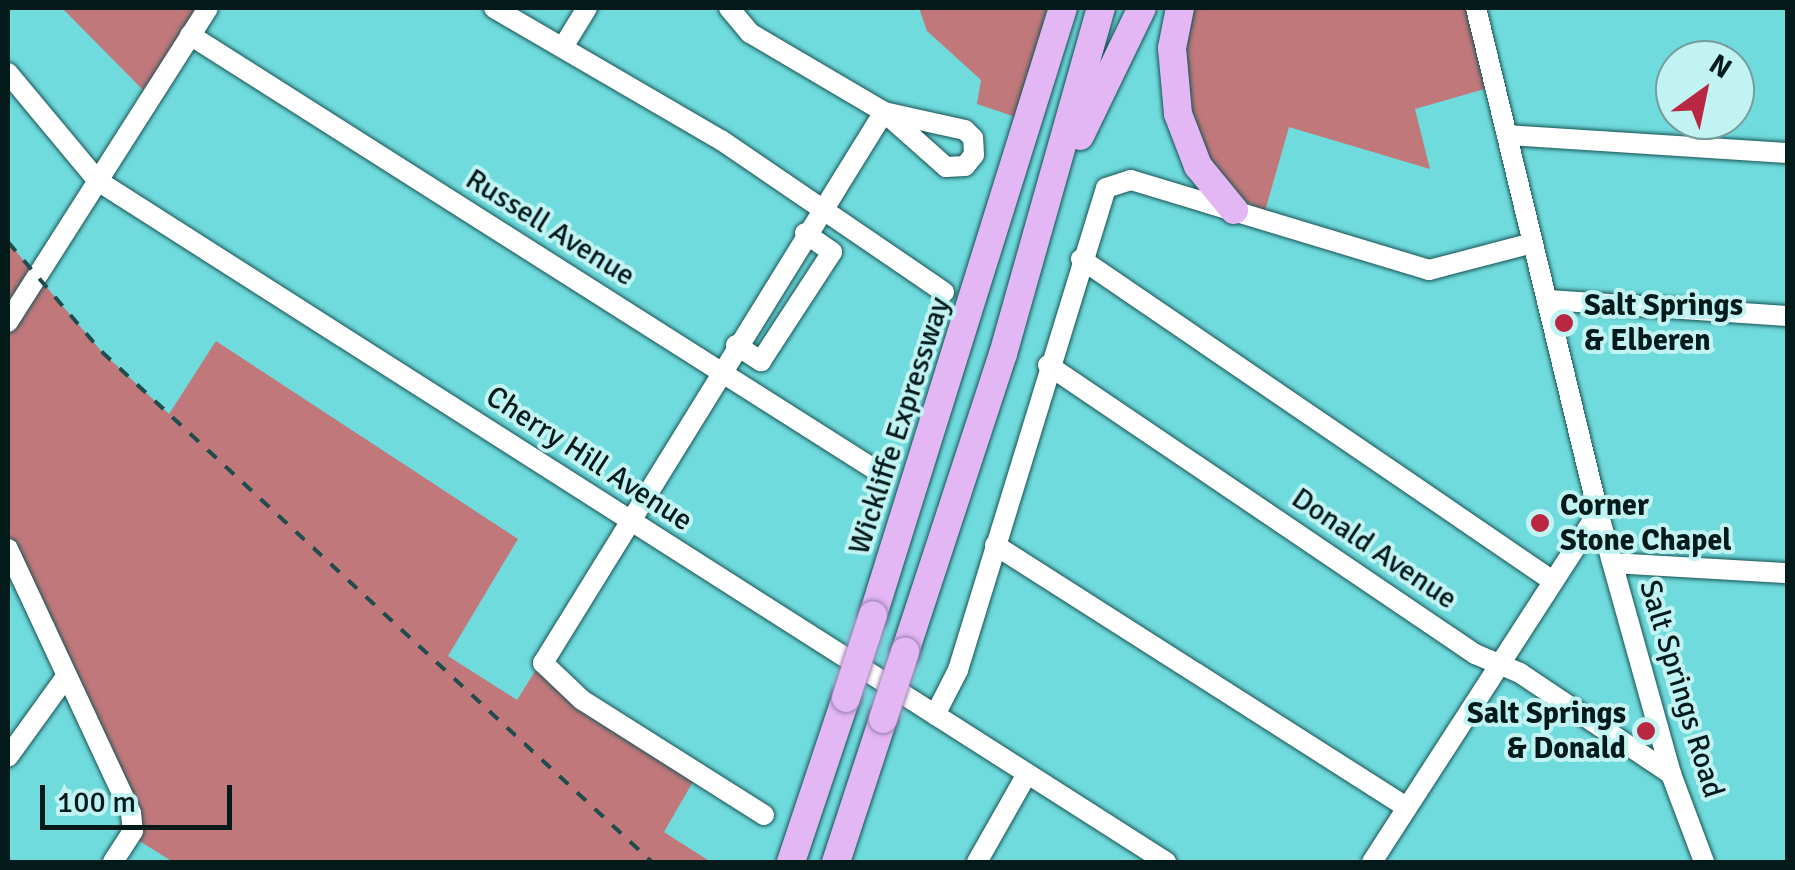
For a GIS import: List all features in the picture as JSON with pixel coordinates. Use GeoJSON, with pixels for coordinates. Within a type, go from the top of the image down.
{"type":"FeatureCollection","features":[{"type":"Feature","properties":{"kind":"highway"},"geometry":{"type":"LineString","coordinates":[[1048,64],[1055,8]]}},
{"type":"Feature","properties":{"kind":"highway","name":"Wickliffe Expressway"},"geometry":{"type":"LineString","coordinates":[[791,862],[1063,8]]}},
{"type":"Feature","properties":{"kind":"highway"},"geometry":{"type":"LineString","coordinates":[[836,862],[1003,354],[1101,8]]}},
{"type":"Feature","properties":{"kind":"highway"},"geometry":{"type":"LineString","coordinates":[[1003,354],[1022,315],[1086,119],[1142,8]]}},
{"type":"Feature","properties":{"kind":"highway"},"geometry":{"type":"LineString","coordinates":[[1180,8],[1172,48],[1178,114],[1198,166],[1234,210]]}},
{"type":"Feature","properties":{"kind":"street"},"geometry":{"type":"LineString","coordinates":[[8,322],[208,8]]}},
{"type":"Feature","properties":{"kind":"street"},"geometry":{"type":"LineString","coordinates":[[494,8],[820,208],[944,292]]}},
{"type":"Feature","properties":{"kind":"street"},"geometry":{"type":"LineString","coordinates":[[562,48],[587,8]]}},
{"type":"Feature","properties":{"kind":"street"},"geometry":{"type":"LineString","coordinates":[[728,8],[750,32],[884,112],[820,208],[544,657],[555,680],[764,815]]}},
{"type":"Feature","properties":{"kind":"street","name":"Salt Springs Road"},"geometry":{"type":"LineString","coordinates":[[1476,8],[1598,512],[1671,774],[1704,862]]}},
{"type":"Feature","properties":{"kind":"street","name":"Russell Avenue"},"geometry":{"type":"LineString","coordinates":[[190,35],[877,471]]}},
{"type":"Feature","properties":{"kind":"street","name":"Cherry Hill Avenue"},"geometry":{"type":"LineString","coordinates":[[8,73],[98,181],[1166,862]]}},
{"type":"Feature","properties":{"kind":"street"},"geometry":{"type":"LineString","coordinates":[[1507,135],[1788,153]]}},
{"type":"Feature","properties":{"kind":"street"},"geometry":{"type":"LineString","coordinates":[[934,715],[958,670],[1048,364],[1106,188],[1122,180],[1145,184],[1428,270],[1532,244]]}},
{"type":"Feature","properties":{"kind":"street"},"geometry":{"type":"LineString","coordinates":[[736,345],[761,361],[832,252],[805,233]]}},
{"type":"Feature","properties":{"kind":"street"},"geometry":{"type":"LineString","coordinates":[[1081,260],[1550,579]]}},
{"type":"Feature","properties":{"kind":"street"},"geometry":{"type":"LineString","coordinates":[[1547,300],[1788,316]]}},
{"type":"Feature","properties":{"kind":"street","name":"Donald Avenue"},"geometry":{"type":"LineString","coordinates":[[1048,364],[1496,664],[1520,673],[1671,774]]}},
{"type":"Feature","properties":{"kind":"street"},"geometry":{"type":"LineString","coordinates":[[1372,862],[1550,579],[1598,512]]}},
{"type":"Feature","properties":{"kind":"street"},"geometry":{"type":"LineString","coordinates":[[995,545],[1407,807]]}},
{"type":"Feature","properties":{"kind":"street"},"geometry":{"type":"LineString","coordinates":[[8,549],[53,636],[66,678],[132,813],[133,831],[113,862]]}},
{"type":"Feature","properties":{"kind":"street"},"geometry":{"type":"LineString","coordinates":[[1613,563],[1788,573]]}},
{"type":"Feature","properties":{"kind":"street"},"geometry":{"type":"LineString","coordinates":[[8,756],[66,678]]}},
{"type":"Feature","properties":{"kind":"street"},"geometry":{"type":"LineString","coordinates":[[977,862],[1027,774]]}},
{"type":"Feature","properties":{"kind":"shaded area"},"geometry":{"type":"Polygon","coordinates":[[[62,8],[208,8],[150,97],[62,8]]]}},
{"type":"Feature","properties":{"kind":"shaded area"},"geometry":{"type":"Polygon","coordinates":[[[919,8],[1047,8],[1019,118],[977,104],[981,80],[927,31],[919,8]]]}},
{"type":"Feature","properties":{"kind":"shaded area"},"geometry":{"type":"Polygon","coordinates":[[[1187,8],[1476,8],[1495,86],[1415,109],[1430,169],[1289,127],[1265,211],[1238,198],[1194,141],[1183,24],[1187,8]]]}},
{"type":"Feature","properties":{"kind":"shaded area"},"geometry":{"type":"Polygon","coordinates":[[[8,242],[102,352],[169,414],[216,341],[518,539],[448,656],[517,700],[544,657],[543,663],[698,773],[664,832],[711,862],[173,862],[130,835],[8,549],[8,242]]]}},
{"type":"Feature","properties":{"kind":"railway"},"geometry":{"type":"LineString","coordinates":[[8,242],[102,352],[652,862]]}},
{"type":"Feature","properties":{"kind":"place","name":"Salt Springs & Elberen"},"geometry":{"type":"Point","coordinates":[1564,323]}},
{"type":"Feature","properties":{"kind":"place","name":"Corner Stone Chapel"},"geometry":{"type":"Point","coordinates":[1540,523]}},
{"type":"Feature","properties":{"kind":"place","name":"Salt Springs & Donald"},"geometry":{"type":"Point","coordinates":[1646,731]}}]}
